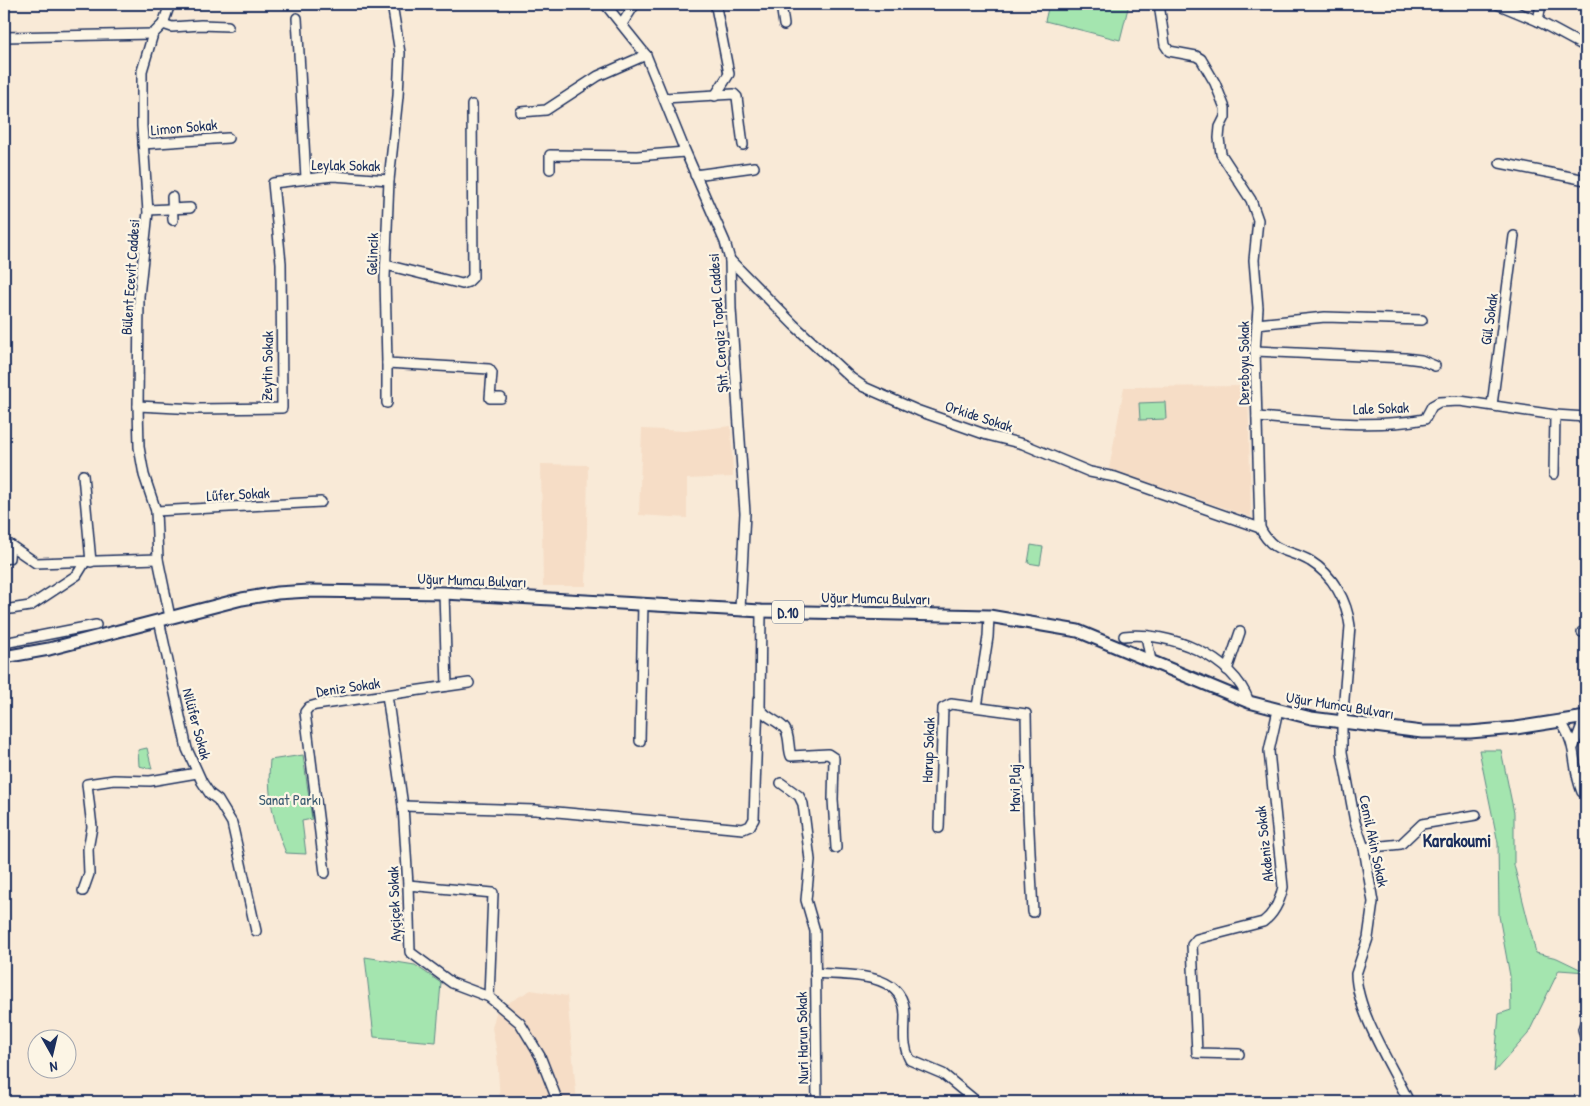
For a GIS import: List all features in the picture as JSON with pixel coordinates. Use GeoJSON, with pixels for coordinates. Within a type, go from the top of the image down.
{"type":"FeatureCollection","features":[{"type":"Feature","properties":{"kind":"main road","name":"Uğur Mumcu Bulvarı"},"geometry":{"type":"LineString","coordinates":[[4,657],[49,649],[242,599],[277,593],[309,591],[444,593],[761,611],[989,616],[1078,631],[1249,702],[1342,723],[1422,732],[1470,732],[1586,717]]}},
{"type":"Feature","properties":{"kind":"street","name":"Bülent Ecevit Caddesi"},"geometry":{"type":"LineString","coordinates":[[165,618],[158,559],[156,511],[144,475],[139,447],[138,406],[139,296],[148,210],[143,144],[142,71],[153,34],[163,24],[170,4]]}},
{"type":"Feature","properties":{"kind":"street","name":"Gelincik"},"geometry":{"type":"LineString","coordinates":[[387,403],[386,265],[389,180],[398,96],[400,53],[392,4]]}},
{"type":"Feature","properties":{"kind":"street","name":"Şht. Cengiz Topel Caddesi"},"geometry":{"type":"LineString","coordinates":[[606,4],[646,55],[685,152],[725,242],[730,260],[731,309],[745,513],[740,609]]}},
{"type":"Feature","properties":{"kind":"street"},"geometry":{"type":"LineString","coordinates":[[622,24],[635,4]]}},
{"type":"Feature","properties":{"kind":"street"},"geometry":{"type":"LineString","coordinates":[[781,4],[784,25]]}},
{"type":"Feature","properties":{"kind":"street","name":"Dereboyu Sokak"},"geometry":{"type":"LineString","coordinates":[[1159,4],[1165,45],[1169,51],[1196,56],[1201,59],[1215,83],[1225,108],[1225,117],[1220,127],[1219,138],[1221,154],[1251,200],[1258,220],[1254,260],[1257,324],[1255,351],[1260,528]]}},
{"type":"Feature","properties":{"kind":"street"},"geometry":{"type":"LineString","coordinates":[[1497,4],[1538,21],[1586,47]]}},
{"type":"Feature","properties":{"kind":"street"},"geometry":{"type":"LineString","coordinates":[[1538,21],[1541,4]]}},
{"type":"Feature","properties":{"kind":"street"},"geometry":{"type":"LineString","coordinates":[[715,96],[727,79],[729,70],[716,7]]}},
{"type":"Feature","properties":{"kind":"street"},"geometry":{"type":"LineString","coordinates":[[297,18],[306,178]]}},
{"type":"Feature","properties":{"kind":"street"},"geometry":{"type":"LineString","coordinates":[[163,24],[172,27],[228,26]]}},
{"type":"Feature","properties":{"kind":"street"},"geometry":{"type":"LineString","coordinates":[[4,38],[153,34]]}},
{"type":"Feature","properties":{"kind":"street"},"geometry":{"type":"LineString","coordinates":[[521,112],[546,110],[598,76],[646,55]]}},
{"type":"Feature","properties":{"kind":"street"},"geometry":{"type":"LineString","coordinates":[[664,98],[734,94],[737,97],[743,145]]}},
{"type":"Feature","properties":{"kind":"street"},"geometry":{"type":"LineString","coordinates":[[386,265],[462,284],[468,282],[473,277],[472,105]]}},
{"type":"Feature","properties":{"kind":"street","name":"Limon Sokak"},"geometry":{"type":"LineString","coordinates":[[143,144],[228,138]]}},
{"type":"Feature","properties":{"kind":"street"},"geometry":{"type":"LineString","coordinates":[[550,169],[550,155],[637,156],[685,152]]}},
{"type":"Feature","properties":{"kind":"street"},"geometry":{"type":"LineString","coordinates":[[1500,163],[1586,180]]}},
{"type":"Feature","properties":{"kind":"street"},"geometry":{"type":"LineString","coordinates":[[695,175],[754,167]]}},
{"type":"Feature","properties":{"kind":"street","name":"Leylak Sokak"},"geometry":{"type":"LineString","coordinates":[[273,184],[306,178],[333,176],[389,180]]}},
{"type":"Feature","properties":{"kind":"street","name":"Zeytin Sokak"},"geometry":{"type":"LineString","coordinates":[[138,406],[197,410],[282,408],[281,263],[273,184]]}},
{"type":"Feature","properties":{"kind":"street"},"geometry":{"type":"LineString","coordinates":[[172,197],[173,220]]}},
{"type":"Feature","properties":{"kind":"street"},"geometry":{"type":"LineString","coordinates":[[148,210],[190,208]]}},
{"type":"Feature","properties":{"kind":"street","name":"Gül Sokak"},"geometry":{"type":"LineString","coordinates":[[1492,405],[1514,236]]}},
{"type":"Feature","properties":{"kind":"street","name":"Orkide Sokak"},"geometry":{"type":"LineString","coordinates":[[730,260],[794,325],[850,378],[864,387],[919,411],[987,435],[1023,444],[1090,472],[1115,477],[1260,528]]}},
{"type":"Feature","properties":{"kind":"street"},"geometry":{"type":"LineString","coordinates":[[1257,324],[1326,317],[1422,320]]}},
{"type":"Feature","properties":{"kind":"street"},"geometry":{"type":"LineString","coordinates":[[1255,351],[1404,358],[1421,360],[1435,366]]}},
{"type":"Feature","properties":{"kind":"street"},"geometry":{"type":"LineString","coordinates":[[387,363],[488,369],[492,373],[490,398],[501,398]]}},
{"type":"Feature","properties":{"kind":"street","name":"Lale Sokak"},"geometry":{"type":"LineString","coordinates":[[1257,418],[1348,423],[1413,421],[1424,418],[1432,406],[1439,402],[1460,400],[1586,418]]}},
{"type":"Feature","properties":{"kind":"street"},"geometry":{"type":"LineString","coordinates":[[1554,474],[1556,415]]}},
{"type":"Feature","properties":{"kind":"street"},"geometry":{"type":"LineString","coordinates":[[4,610],[30,606],[77,575],[88,562],[83,475]]}},
{"type":"Feature","properties":{"kind":"street","name":"Lűfer Sokak"},"geometry":{"type":"LineString","coordinates":[[156,511],[321,502]]}},
{"type":"Feature","properties":{"kind":"street"},"geometry":{"type":"LineString","coordinates":[[1260,528],[1273,545],[1312,562],[1343,596],[1348,610],[1350,626],[1342,723]]}},
{"type":"Feature","properties":{"kind":"street"},"geometry":{"type":"LineString","coordinates":[[7,545],[36,563],[158,559]]}},
{"type":"Feature","properties":{"kind":"street"},"geometry":{"type":"LineString","coordinates":[[4,558],[9,558],[7,545]]}},
{"type":"Feature","properties":{"kind":"street"},"geometry":{"type":"LineString","coordinates":[[444,593],[446,686]]}},
{"type":"Feature","properties":{"kind":"street"},"geometry":{"type":"LineString","coordinates":[[640,741],[642,603]]}},
{"type":"Feature","properties":{"kind":"street"},"geometry":{"type":"LineString","coordinates":[[403,806],[535,810],[744,829],[750,826],[754,819],[761,611]]}},
{"type":"Feature","properties":{"kind":"street"},"geometry":{"type":"LineString","coordinates":[[977,707],[988,637],[989,616]]}},
{"type":"Feature","properties":{"kind":"street","name":"Nilüfer Sokak"},"geometry":{"type":"LineString","coordinates":[[165,618],[187,749],[197,773],[210,794],[218,800],[232,823],[256,931]]}},
{"type":"Feature","properties":{"kind":"street"},"geometry":{"type":"LineString","coordinates":[[4,643],[96,625]]}},
{"type":"Feature","properties":{"kind":"street"},"geometry":{"type":"LineString","coordinates":[[1227,670],[1240,632]]}},
{"type":"Feature","properties":{"kind":"street"},"geometry":{"type":"LineString","coordinates":[[1124,636],[1146,636],[1182,642],[1206,653],[1227,670],[1245,689],[1249,702]]}},
{"type":"Feature","properties":{"kind":"street"},"geometry":{"type":"LineString","coordinates":[[1146,636],[1151,661]]}},
{"type":"Feature","properties":{"kind":"street","name":"Deniz Sokak"},"geometry":{"type":"LineString","coordinates":[[325,873],[305,712],[309,707],[316,705],[469,683]]}},
{"type":"Feature","properties":{"kind":"street","name":"Ayçiçek Sokak"},"geometry":{"type":"LineString","coordinates":[[388,695],[403,806],[410,952],[452,983],[489,998],[520,1023],[540,1056],[558,1102]]}},
{"type":"Feature","properties":{"kind":"street"},"geometry":{"type":"LineString","coordinates":[[758,700],[762,713],[778,723],[786,731],[791,756],[828,754],[834,758],[833,799],[836,848]]}},
{"type":"Feature","properties":{"kind":"street","name":"Harup Sokak"},"geometry":{"type":"LineString","coordinates":[[938,828],[942,712],[946,706],[951,704],[977,707]]}},
{"type":"Feature","properties":{"kind":"street","name":"Mavi Plaj"},"geometry":{"type":"LineString","coordinates":[[977,707],[1026,714],[1028,821],[1033,912]]}},
{"type":"Feature","properties":{"kind":"street","name":"Akdeniz Sokak"},"geometry":{"type":"LineString","coordinates":[[1239,1054],[1197,1053],[1192,944],[1198,939],[1263,922],[1271,916],[1280,900],[1283,887],[1275,822],[1270,751],[1278,710]]}},
{"type":"Feature","properties":{"kind":"street"},"geometry":{"type":"LineString","coordinates":[[1574,746],[1586,717]]}},
{"type":"Feature","properties":{"kind":"street"},"geometry":{"type":"LineString","coordinates":[[1560,721],[1574,746],[1579,784],[1582,792],[1586,794]]}},
{"type":"Feature","properties":{"kind":"street","name":"Cemil Akin Sokak"},"geometry":{"type":"LineString","coordinates":[[1342,723],[1342,752],[1347,783],[1354,822],[1364,848],[1373,902],[1372,920],[1356,974],[1356,981],[1365,1014],[1408,1102]]}},
{"type":"Feature","properties":{"kind":"street"},"geometry":{"type":"LineString","coordinates":[[83,891],[89,874],[88,848],[92,827],[87,784],[114,780],[150,781],[197,773]]}},
{"type":"Feature","properties":{"kind":"street","name":"Nuri Harun Sokak"},"geometry":{"type":"LineString","coordinates":[[781,783],[799,796],[803,804],[810,860],[806,900],[815,931],[817,1102]]}},
{"type":"Feature","properties":{"kind":"street"},"geometry":{"type":"LineString","coordinates":[[1364,848],[1401,844],[1422,824],[1476,815]]}},
{"type":"Feature","properties":{"kind":"street"},"geometry":{"type":"LineString","coordinates":[[408,886],[493,893],[489,998]]}},
{"type":"Feature","properties":{"kind":"street","name":"Nuri Harun Sokak"},"geometry":{"type":"LineString","coordinates":[[815,973],[873,978],[886,982],[898,992],[902,999],[905,1050],[910,1060],[943,1074],[976,1102]]}},
{"type":"Feature","properties":{"kind":"street"},"geometry":{"type":"LineString","coordinates":[[1586,1021],[1583,1028],[1586,1041]]}},
{"type":"Feature","properties":{"kind":"shaded area"},"geometry":{"type":"Polygon","coordinates":[[[1248,386],[1251,517],[1109,469],[1124,387],[1248,386]]]}},
{"type":"Feature","properties":{"kind":"shaded area"},"geometry":{"type":"Polygon","coordinates":[[[731,426],[733,477],[687,479],[687,518],[639,515],[642,429],[686,431],[731,426]]]}},
{"type":"Feature","properties":{"kind":"shaded area"},"geometry":{"type":"Polygon","coordinates":[[[541,464],[588,465],[586,586],[543,586],[541,464]]]}},
{"type":"Feature","properties":{"kind":"shaded area"},"geometry":{"type":"Polygon","coordinates":[[[531,990],[567,996],[577,1102],[500,1102],[497,1053],[492,1028],[497,1009],[531,990]]]}},
{"type":"Feature","properties":{"kind":"green space"},"geometry":{"type":"Polygon","coordinates":[[[1049,4],[1129,4],[1120,40],[1045,21],[1049,4]]]}},
{"type":"Feature","properties":{"kind":"green space"},"geometry":{"type":"Polygon","coordinates":[[[1165,402],[1166,419],[1140,420],[1139,403],[1165,402]]]}},
{"type":"Feature","properties":{"kind":"green space"},"geometry":{"type":"Polygon","coordinates":[[[1031,545],[1043,547],[1040,565],[1028,563],[1031,545]]]}},
{"type":"Feature","properties":{"kind":"green space"},"geometry":{"type":"Polygon","coordinates":[[[147,748],[152,769],[139,766],[138,750],[147,748]]]}},
{"type":"Feature","properties":{"kind":"green space"},"geometry":{"type":"Polygon","coordinates":[[[1479,750],[1501,750],[1514,813],[1514,865],[1536,953],[1557,958],[1586,972],[1559,970],[1528,1034],[1494,1072],[1499,1014],[1511,1010],[1510,976],[1499,916],[1498,843],[1479,750]]]}},
{"type":"Feature","properties":{"kind":"green space","name":"Sanat Parkı"},"geometry":{"type":"Polygon","coordinates":[[[303,755],[312,819],[302,821],[306,854],[286,853],[270,796],[270,760],[303,755]]]}},
{"type":"Feature","properties":{"kind":"green space"},"geometry":{"type":"Polygon","coordinates":[[[365,957],[415,965],[441,983],[436,1042],[374,1037],[365,957]]]}},
{"type":"Feature","properties":{"kind":"district","name":"Karakoumi"},"geometry":{"type":"Point","coordinates":[1457,840]}}]}
